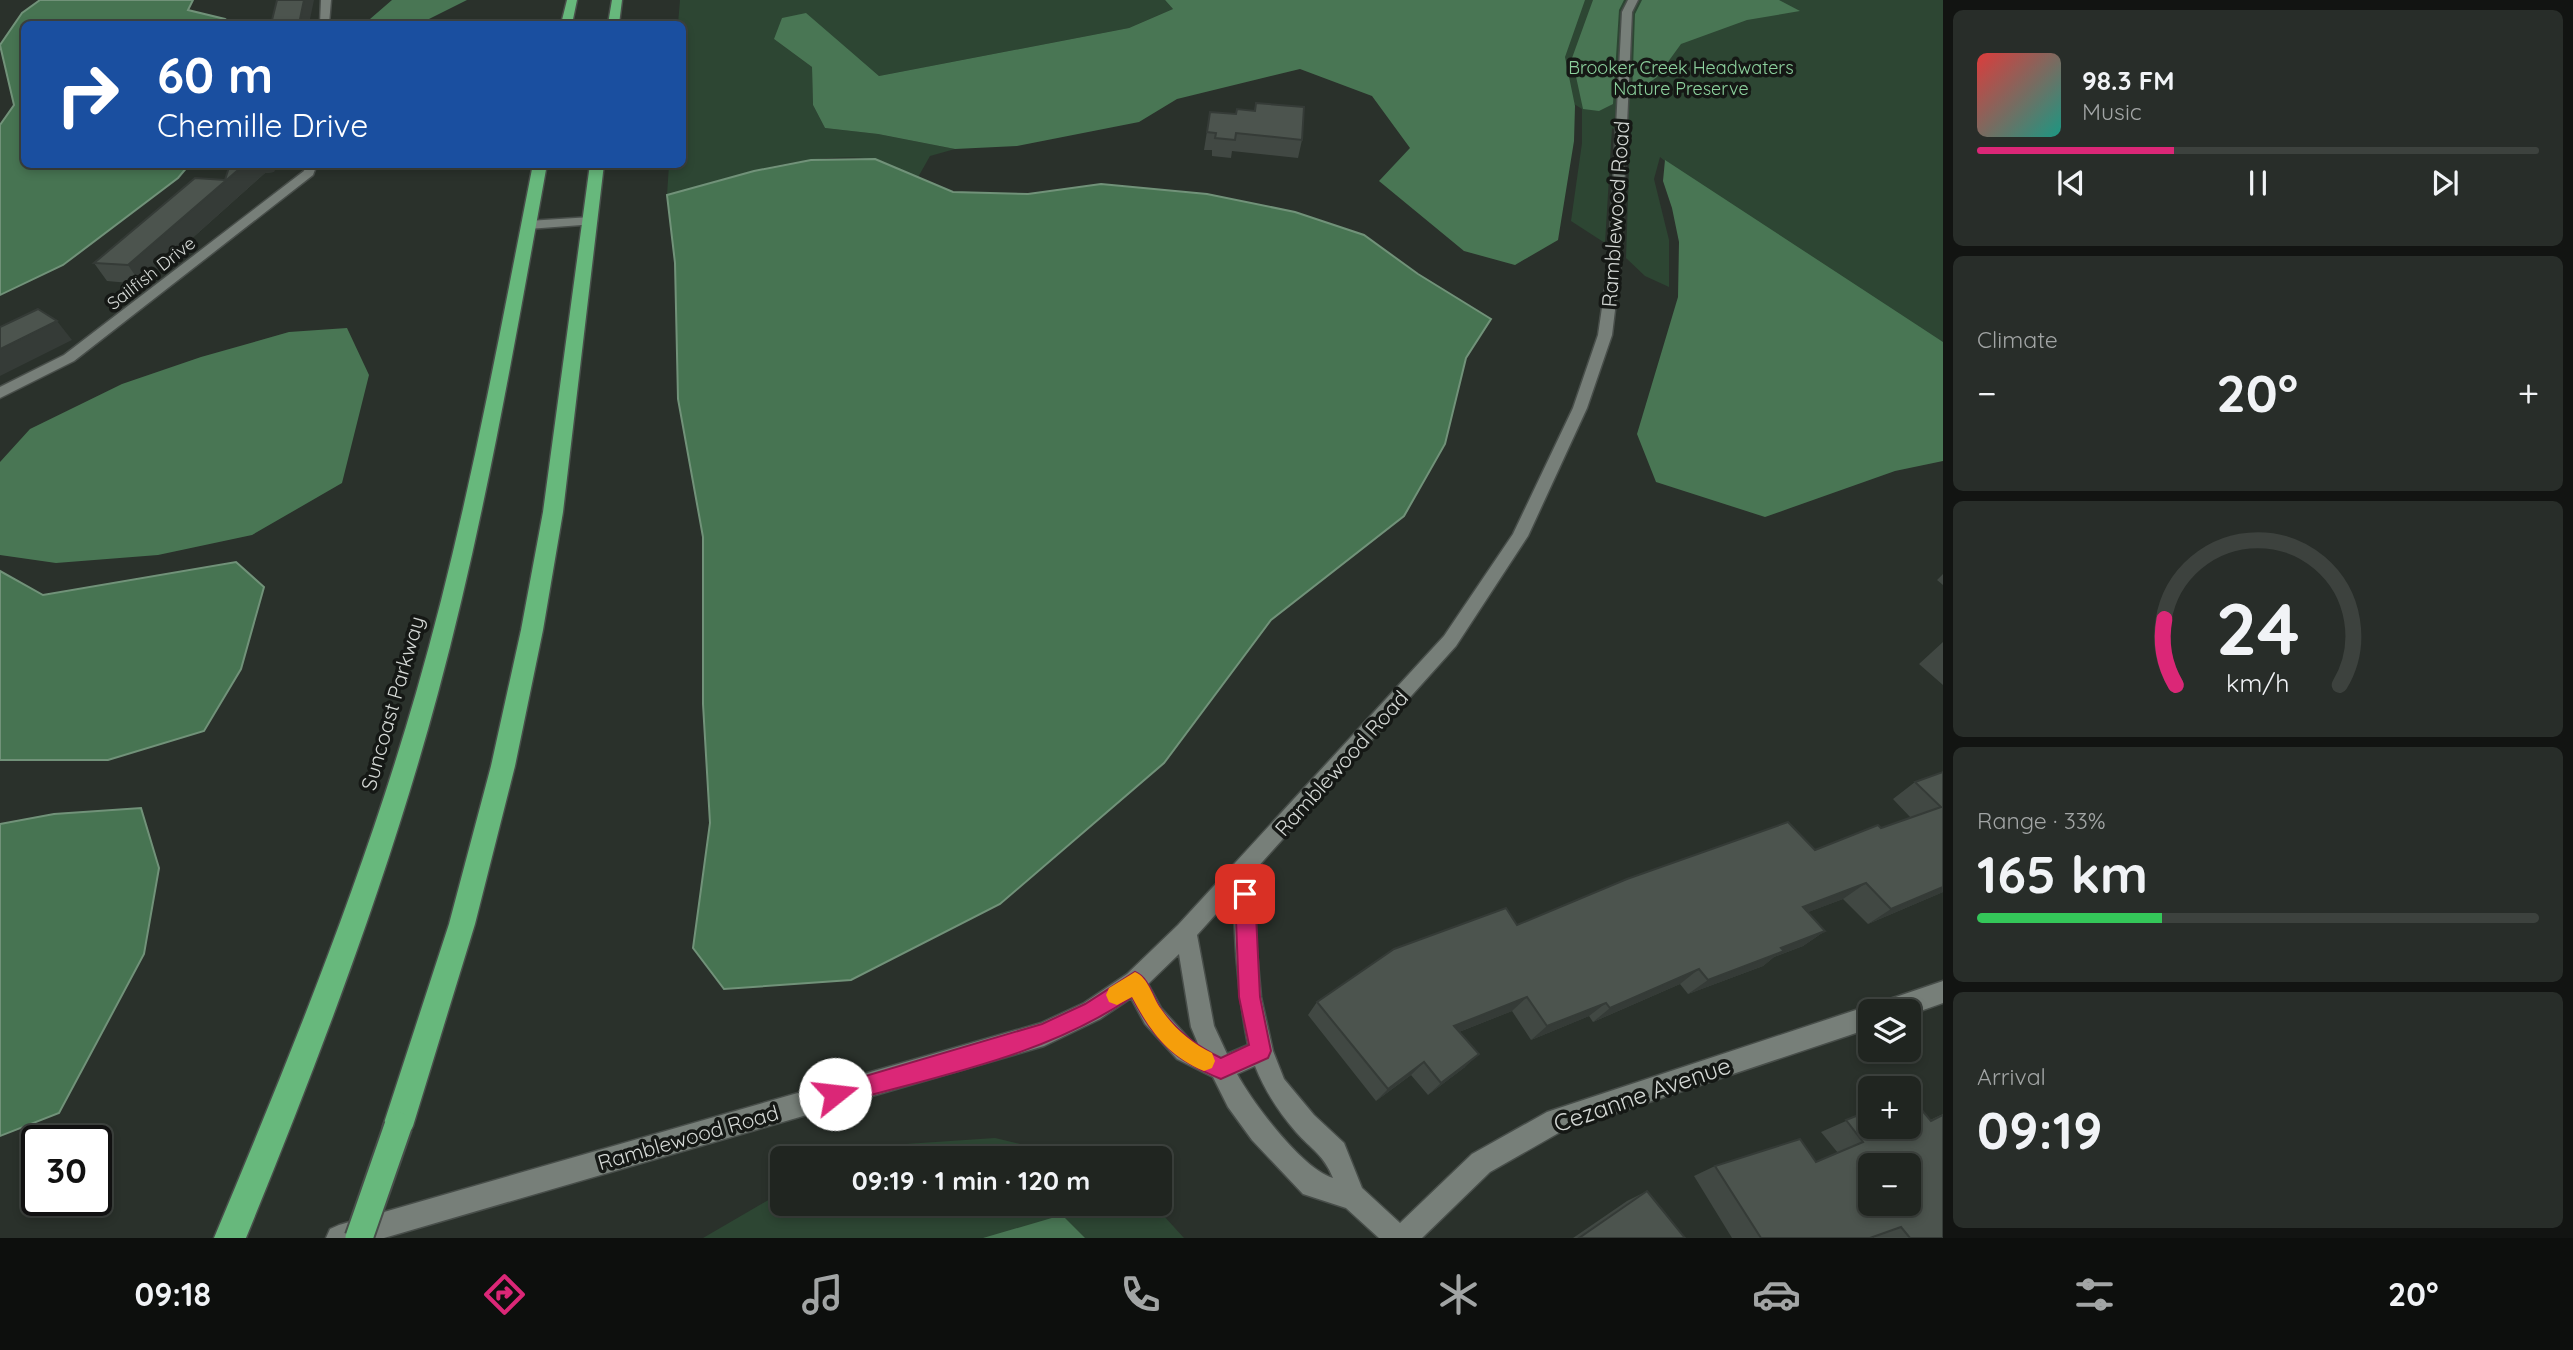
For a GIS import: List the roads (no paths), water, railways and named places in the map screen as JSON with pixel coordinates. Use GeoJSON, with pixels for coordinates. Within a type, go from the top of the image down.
{"type":"FeatureCollection","features":[{"type":"Feature","properties":{"kind":"highway"},"geometry":{"type":"LineString","coordinates":[[568,21],[572,0]]}},
{"type":"Feature","properties":{"kind":"highway"},"geometry":{"type":"LineString","coordinates":[[614,21],[617,0]]}},
{"type":"Feature","properties":{"kind":"highway","name":"Suncoast Parkway"},"geometry":{"type":"LineString","coordinates":[[230,1238],[370,879],[427,693],[448,616],[488,435],[539,168]]}},
{"type":"Feature","properties":{"kind":"highway"},"geometry":{"type":"LineString","coordinates":[[359,1238],[398,1126],[462,924],[533,631],[553,512],[597,168]]}},
{"type":"Feature","properties":{"kind":"street"},"geometry":{"type":"LineString","coordinates":[[325,21],[326,0]]}},
{"type":"Feature","properties":{"kind":"street","name":"Ramblewood Road"},"geometry":{"type":"LineString","coordinates":[[339,1238],[1044,1034],[1092,1012],[1135,982],[1245,870],[1450,641],[1520,536],[1580,408],[1605,335],[1615,260],[1627,12],[1633,0]]}},
{"type":"Feature","properties":{"kind":"street","name":"Sailfish Drive"},"geometry":{"type":"LineString","coordinates":[[0,393],[69,358],[309,173],[311,168]]}},
{"type":"Feature","properties":{"kind":"street"},"geometry":{"type":"LineString","coordinates":[[528,225],[591,221]]}},
{"type":"Feature","properties":{"kind":"street"},"geometry":{"type":"LineString","coordinates":[[1245,870],[1245,941],[1250,997],[1261,1051],[1276,1087],[1305,1124],[1335,1152],[1353,1197]]}},
{"type":"Feature","properties":{"kind":"street"},"geometry":{"type":"LineString","coordinates":[[1186,932],[1203,1027],[1221,1069],[1261,1131],[1312,1185],[1353,1197],[1401,1238]]}},
{"type":"Feature","properties":{"kind":"street"},"geometry":{"type":"LineString","coordinates":[[1135,982],[1153,1017],[1185,1051],[1221,1069]]}},
{"type":"Feature","properties":{"kind":"street"},"geometry":{"type":"LineString","coordinates":[[1921,999],[1943,992]]}},
{"type":"Feature","properties":{"kind":"street","name":"Cezanne Avenue"},"geometry":{"type":"LineString","coordinates":[[1401,1238],[1481,1163],[1556,1121],[1858,1020]]}},
{"type":"Feature","properties":{"kind":"street"},"geometry":{"type":"LineString","coordinates":[[1221,1069],[1261,1051]]}},
{"type":"Feature","properties":{"kind":"park label","name":"Brooker Creek Headwaters Nature Preserve"},"geometry":{"type":"Point","coordinates":[1681,77]}}]}
